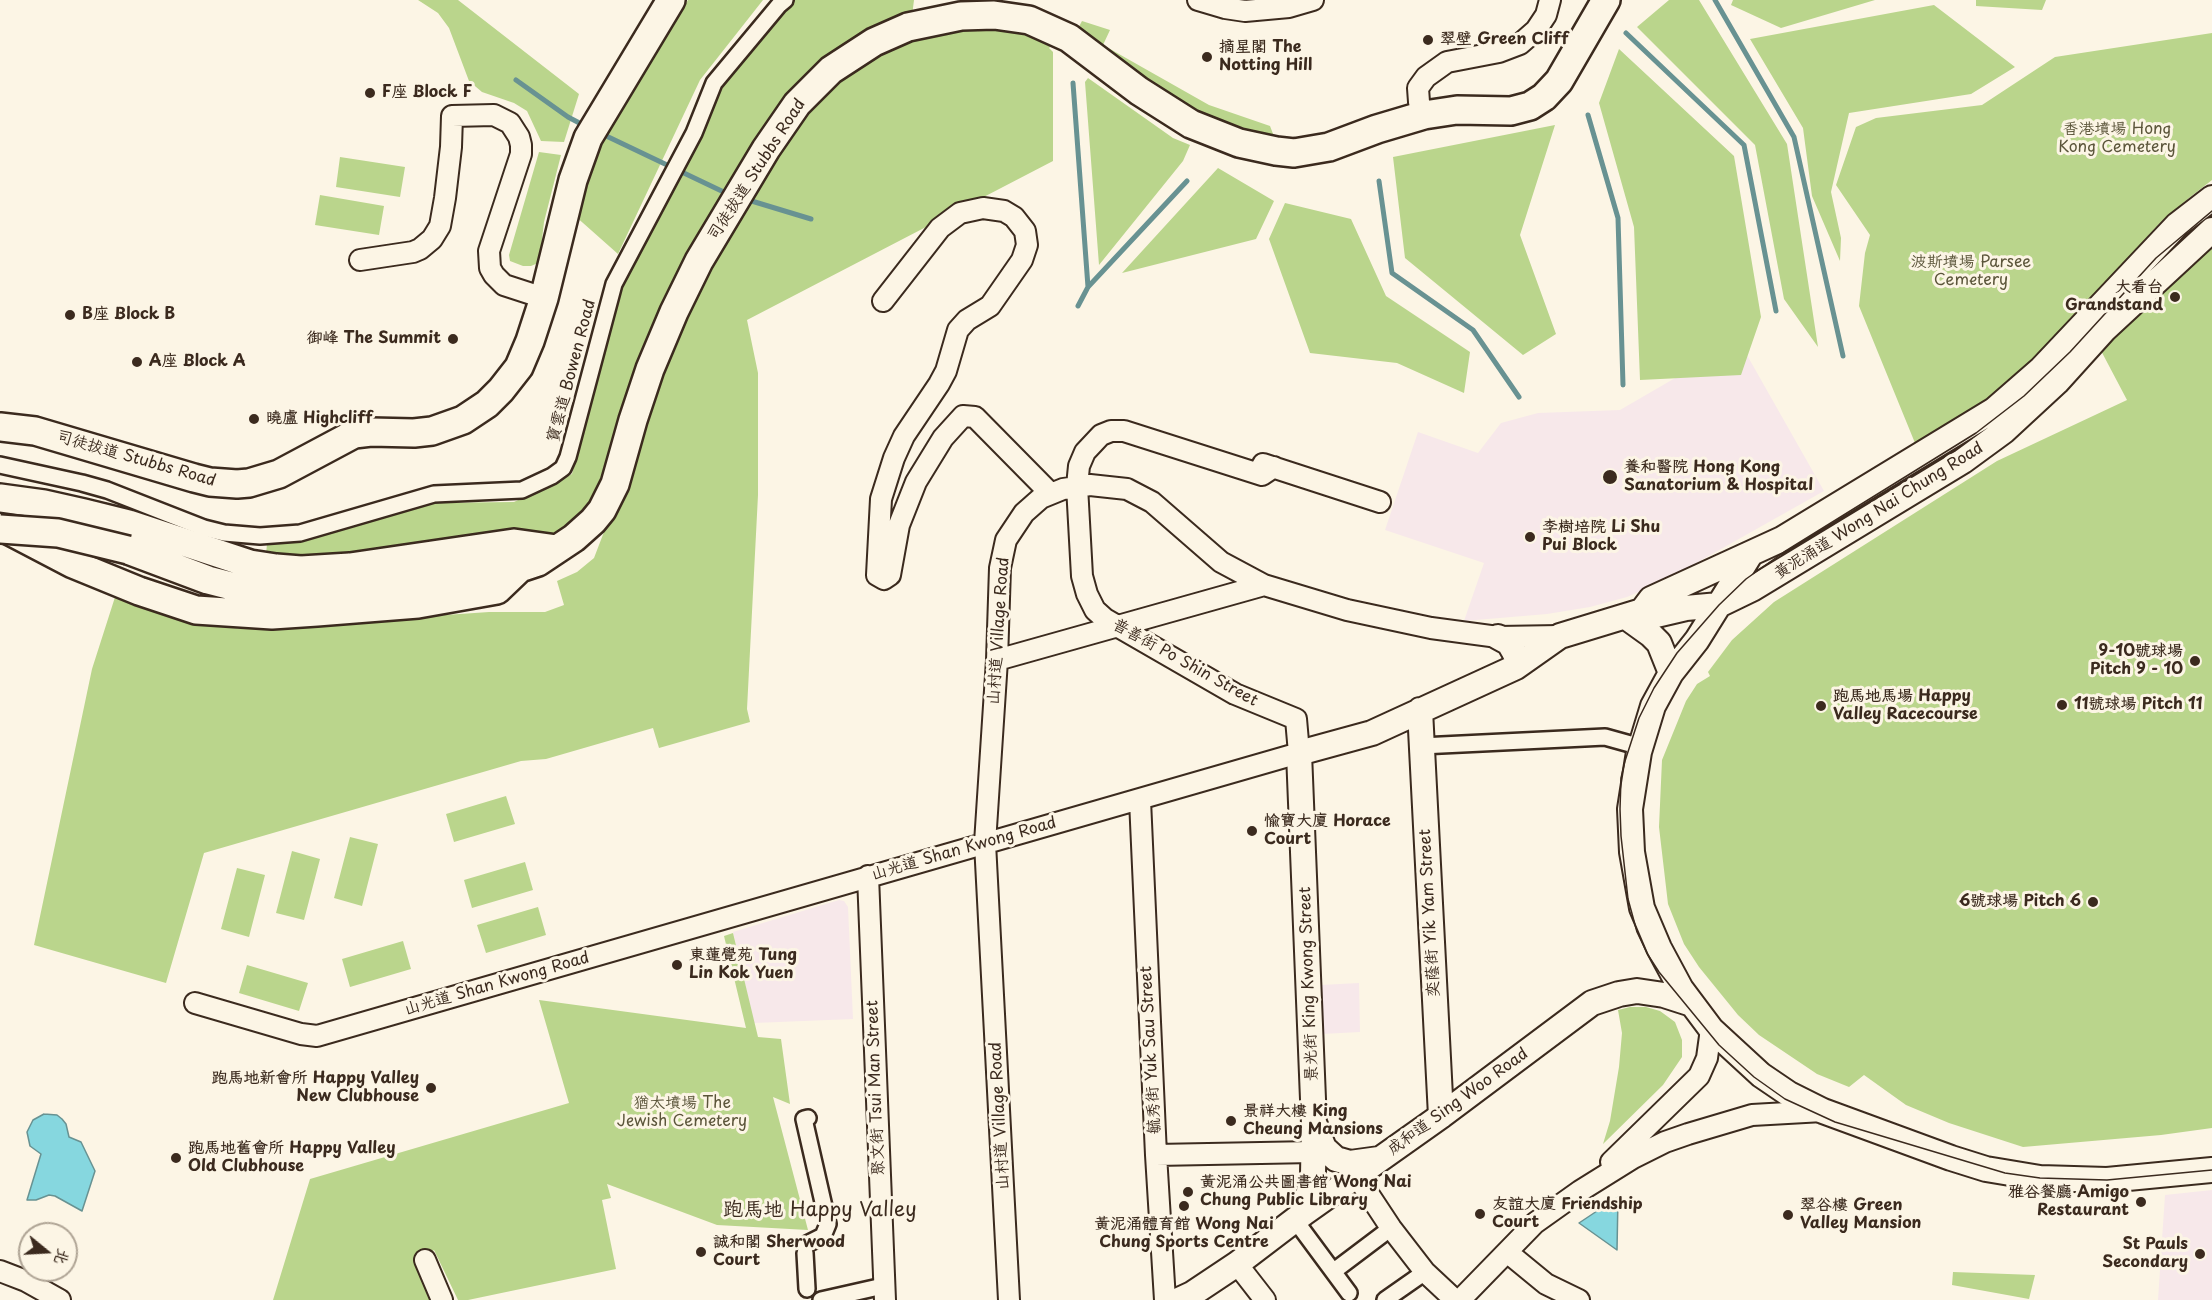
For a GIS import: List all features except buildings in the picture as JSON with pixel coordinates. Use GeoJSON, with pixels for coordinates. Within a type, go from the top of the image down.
{"type":"FeatureCollection","features":[{"type":"Feature","properties":{"kind":"main road","name":"司徒拔道 Stubbs Road"},"geometry":{"type":"LineString","coordinates":[[0,427],[23,428],[43,433],[210,482],[224,484],[249,483],[289,470],[354,434],[432,431],[463,420],[487,404],[519,367],[544,298],[573,180],[593,129],[671,0]]}},
{"type":"Feature","properties":{"kind":"main road","name":"司徒拔道 Stubbs Road"},"geometry":{"type":"LineString","coordinates":[[0,527],[106,578],[196,610],[262,615],[328,611],[459,598],[497,590],[593,521],[609,498],[661,341],[686,285],[737,197],[792,112],[808,92],[831,70],[859,50],[890,34],[925,23],[961,16],[1018,17],[1051,28],[1078,43],[1139,91],[1191,124],[1224,137],[1276,151],[1294,153],[1329,147],[1424,115],[1457,110],[1511,111],[1537,102],[1559,81],[1606,0]]}},
{"type":"Feature","properties":{"kind":"main road"},"geometry":{"type":"LineString","coordinates":[[0,498],[44,504],[129,524],[250,564],[276,568],[301,570],[350,567],[514,543],[538,560]]}},
{"type":"Feature","properties":{"kind":"main road"},"geometry":{"type":"LineString","coordinates":[[0,527],[58,533],[98,541],[208,580],[270,593],[295,592],[538,560]]}},
{"type":"Feature","properties":{"kind":"street","name":"寶雲道 Bowen Road"},"geometry":{"type":"LineString","coordinates":[[0,465],[107,490],[204,528],[224,533],[260,536],[300,533],[434,494],[522,490],[552,476],[563,468],[568,457],[614,284],[694,133],[711,87],[785,0]]}},
{"type":"Feature","properties":{"kind":"street"},"geometry":{"type":"LineString","coordinates":[[1198,0],[1245,11],[1289,7],[1312,0]]}},
{"type":"Feature","properties":{"kind":"street"},"geometry":{"type":"LineString","coordinates":[[1424,115],[1419,102],[1418,88],[1426,77],[1447,63],[1499,52],[1520,44],[1536,30],[1546,15],[1550,0]]}},
{"type":"Feature","properties":{"kind":"street"},"geometry":{"type":"LineString","coordinates":[[360,260],[413,252],[432,239],[440,226],[445,198],[452,116],[494,116],[510,123],[519,137],[521,154],[489,251],[490,268],[504,285],[544,298]]}},
{"type":"Feature","properties":{"kind":"street","name":"黃泥涌道 Wong Nai Chung Road"},"geometry":{"type":"LineString","coordinates":[[1634,614],[1651,599],[1782,539],[1994,410],[2041,369],[2177,225],[2212,198]]}},
{"type":"Feature","properties":{"kind":"street"},"geometry":{"type":"LineString","coordinates":[[883,301],[940,228],[960,213],[973,209],[994,209],[1004,211],[1021,224],[1027,238],[1026,253],[990,306],[962,324],[939,384],[904,436],[886,480],[879,518],[877,575],[884,579],[890,575],[899,525],[916,482],[943,438],[963,416],[975,417],[1050,493]]}},
{"type":"Feature","properties":{"kind":"street","name":"黃泥涌道 Wong Nai Chung Road"},"geometry":{"type":"LineString","coordinates":[[1719,605],[1752,589],[1963,461],[2004,431],[2057,382],[2104,330],[2212,230]]}},
{"type":"Feature","properties":{"kind":"street","name":"普善街 Po Shin Street"},"geometry":{"type":"LineString","coordinates":[[1274,467],[1262,475],[1124,431],[1111,431],[1101,435],[1085,452],[1079,466],[1077,486],[1082,576],[1086,594],[1095,610],[1119,627],[1235,694],[1296,718],[1299,753]]}},
{"type":"Feature","properties":{"kind":"street"},"geometry":{"type":"LineString","coordinates":[[1165,431],[1380,502]]}},
{"type":"Feature","properties":{"kind":"street","name":"山村道 Village Road"},"geometry":{"type":"LineString","coordinates":[[1010,1300],[985,843],[997,660],[1000,568],[1006,540],[1024,513],[1032,504],[1050,493],[1077,486],[1115,486],[1140,494],[1162,510],[1214,557],[1264,585],[1389,620],[1498,637],[1560,636]]}},
{"type":"Feature","properties":{"kind":"street","name":"黃泥涌道 Wong Nai Chung Road"},"geometry":{"type":"LineString","coordinates":[[1750,555],[1685,656],[1671,673],[1649,715],[1634,776],[1630,809],[1632,852],[1642,908],[1659,948],[1692,1004],[1711,1029],[1761,1075],[1789,1094],[1823,1111],[1951,1158],[1986,1169],[2023,1176],[2107,1180],[2212,1170]]}},
{"type":"Feature","properties":{"kind":"street"},"geometry":{"type":"LineString","coordinates":[[997,660],[1264,585]]}},
{"type":"Feature","properties":{"kind":"street","name":"山光道 Shan Kwong Road"},"geometry":{"type":"LineString","coordinates":[[195,1003],[301,1034],[317,1036],[1372,733],[1516,667],[1560,636],[1634,614],[1656,615],[1686,608],[1719,605]]}},
{"type":"Feature","properties":{"kind":"street"},"geometry":{"type":"LineString","coordinates":[[1634,614],[1659,644],[1671,673]]}},
{"type":"Feature","properties":{"kind":"street"},"geometry":{"type":"LineString","coordinates":[[1498,637],[1509,643],[1518,660],[1516,667]]}},
{"type":"Feature","properties":{"kind":"street","name":"奕蔭街 Yik Yam Street"},"geometry":{"type":"LineString","coordinates":[[1420,710],[1441,1116]]}},
{"type":"Feature","properties":{"kind":"street"},"geometry":{"type":"LineString","coordinates":[[1421,746],[1605,737],[1641,747]]}},
{"type":"Feature","properties":{"kind":"street","name":"景光街 King Kwong Street"},"geometry":{"type":"LineString","coordinates":[[1299,753],[1314,1124],[1313,1174],[1299,1216]]}},
{"type":"Feature","properties":{"kind":"street","name":"毓秀街 Yuk Sau Street"},"geometry":{"type":"LineString","coordinates":[[1140,800],[1165,1300]]}},
{"type":"Feature","properties":{"kind":"street","name":"聚文街 Tsui Man Street"},"geometry":{"type":"LineString","coordinates":[[868,876],[884,1293]]}},
{"type":"Feature","properties":{"kind":"street","name":"成和道 Sing Woo Road"},"geometry":{"type":"LineString","coordinates":[[1189,1298],[1299,1216],[1441,1116],[1592,1003],[1637,991],[1664,994],[1692,1004]]}},
{"type":"Feature","properties":{"kind":"street"},"geometry":{"type":"LineString","coordinates":[[1580,1191],[1699,1076],[1707,1058],[1711,1029]]}},
{"type":"Feature","properties":{"kind":"street"},"geometry":{"type":"LineString","coordinates":[[1460,1300],[1535,1223],[1633,1158],[1665,1142],[1752,1115],[1823,1111]]}},
{"type":"Feature","properties":{"kind":"street"},"geometry":{"type":"LineString","coordinates":[[807,1289],[805,1249],[823,1236],[828,1224],[804,1119],[808,1119]]}},
{"type":"Feature","properties":{"kind":"street"},"geometry":{"type":"LineString","coordinates":[[1314,1124],[1324,1148],[1336,1159],[1350,1163],[1379,1159]]}},
{"type":"Feature","properties":{"kind":"street"},"geometry":{"type":"LineString","coordinates":[[1156,1155],[1313,1152]]}},
{"type":"Feature","properties":{"kind":"street"},"geometry":{"type":"LineString","coordinates":[[1356,1175],[1391,1228],[1425,1272],[1455,1300]]}},
{"type":"Feature","properties":{"kind":"street"},"geometry":{"type":"LineString","coordinates":[[1299,1216],[1349,1293]]}},
{"type":"Feature","properties":{"kind":"street"},"geometry":{"type":"LineString","coordinates":[[1334,1271],[1391,1228]]}},
{"type":"Feature","properties":{"kind":"street"},"geometry":{"type":"LineString","coordinates":[[1507,1252],[1546,1284],[1579,1300]]}},
{"type":"Feature","properties":{"kind":"street"},"geometry":{"type":"LineString","coordinates":[[425,1260],[442,1300]]}},
{"type":"Feature","properties":{"kind":"street"},"geometry":{"type":"LineString","coordinates":[[1237,1263],[1265,1300]]}},
{"type":"Feature","properties":{"kind":"street"},"geometry":{"type":"LineString","coordinates":[[0,1271],[26,1281],[60,1300]]}},
{"type":"Feature","properties":{"kind":"street"},"geometry":{"type":"LineString","coordinates":[[1385,1300],[1425,1272]]}},
{"type":"Feature","properties":{"kind":"street"},"geometry":{"type":"LineString","coordinates":[[821,1300],[884,1293]]}},
{"type":"Feature","properties":{"kind":"shaded area","name":"養和醫院 Hong Kong Sanatorium & Hospital"},"geometry":{"type":"Polygon","coordinates":[[[1739,341],[1824,491],[1666,580],[1627,597],[1590,607],[1547,614],[1464,621],[1484,563],[1385,530],[1418,432],[1478,453],[1501,423],[1538,413],[1620,410],[1739,341]]]}},
{"type":"Feature","properties":{"kind":"shaded area"},"geometry":{"type":"Polygon","coordinates":[[[839,900],[844,901],[848,907],[853,1019],[754,1023],[733,932],[839,900]]]}},
{"type":"Feature","properties":{"kind":"shaded area"},"geometry":{"type":"Polygon","coordinates":[[[1359,983],[1360,1032],[1322,1034],[1321,985],[1359,983]]]}},
{"type":"Feature","properties":{"kind":"shaded area"},"geometry":{"type":"Polygon","coordinates":[[[2212,1190],[2212,1300],[2158,1300],[2165,1195],[2212,1190]]]}},
{"type":"Feature","properties":{"kind":"green space"},"geometry":{"type":"Polygon","coordinates":[[[418,0],[458,0],[579,94],[564,142],[541,141],[527,111],[514,103],[482,92],[469,81],[449,28],[438,13],[418,0]]]}},
{"type":"Feature","properties":{"kind":"green space"},"geometry":{"type":"Polygon","coordinates":[[[688,0],[763,0],[700,80],[618,254],[574,215],[604,138],[688,0]]]}},
{"type":"Feature","properties":{"kind":"green space"},"geometry":{"type":"Polygon","coordinates":[[[793,0],[914,0],[912,16],[784,109],[593,512],[558,540],[353,558],[266,554],[267,544],[424,503],[514,502],[572,474],[620,285],[718,86],[782,8],[793,0]]]}},
{"type":"Feature","properties":{"kind":"green space"},"geometry":{"type":"Polygon","coordinates":[[[1669,0],[1699,0],[1787,144],[1818,347],[1784,299],[1755,145],[1637,27],[1669,0]]]}},
{"type":"Feature","properties":{"kind":"green space"},"geometry":{"type":"Polygon","coordinates":[[[1733,0],[1875,0],[1781,28],[1731,5],[1733,0]]]}},
{"type":"Feature","properties":{"kind":"green space"},"geometry":{"type":"Polygon","coordinates":[[[1976,0],[2046,0],[2042,10],[1976,6],[1976,0]]]}},
{"type":"Feature","properties":{"kind":"green space"},"geometry":{"type":"Polygon","coordinates":[[[1934,5],[2015,67],[1971,94],[1849,113],[1831,192],[1841,238],[1840,261],[1812,196],[1803,128],[1750,39],[1934,5]]]}},
{"type":"Feature","properties":{"kind":"green space"},"geometry":{"type":"Polygon","coordinates":[[[963,21],[1032,31],[1052,45],[1049,48],[1053,52],[1053,161],[747,320],[758,373],[758,495],[747,709],[750,722],[659,748],[653,728],[546,759],[521,761],[204,853],[166,983],[34,945],[92,669],[116,594],[208,623],[241,629],[489,612],[545,612],[564,605],[557,581],[577,572],[594,558],[689,299],[777,146],[832,79],[888,46],[963,21]]]}},
{"type":"Feature","properties":{"kind":"green space"},"geometry":{"type":"Polygon","coordinates":[[[1082,21],[1110,30],[1103,45],[1209,105],[1270,126],[1275,139],[1217,126],[1075,34],[1082,21]]]}},
{"type":"Feature","properties":{"kind":"green space","name":"波斯墳場 Parsee Cemetery"},"geometry":{"type":"Polygon","coordinates":[[[2212,33],[2212,180],[2159,224],[2030,365],[1976,407],[1915,443],[1859,306],[1865,253],[1870,235],[1836,185],[1856,127],[1876,118],[1982,105],[2055,57],[2212,33]]]}},
{"type":"Feature","properties":{"kind":"green space"},"geometry":{"type":"Polygon","coordinates":[[[1619,49],[1734,156],[1761,317],[1741,375],[1640,380],[1634,227],[1599,103],[1619,49]]]}},
{"type":"Feature","properties":{"kind":"green space"},"geometry":{"type":"Polygon","coordinates":[[[1088,78],[1173,138],[1190,145],[1183,161],[1099,265],[1085,82],[1088,78]]]}},
{"type":"Feature","properties":{"kind":"green space"},"geometry":{"type":"Polygon","coordinates":[[[1555,125],[1520,235],[1556,334],[1523,355],[1405,258],[1393,157],[1555,125]]]}},
{"type":"Feature","properties":{"kind":"green space"},"geometry":{"type":"Polygon","coordinates":[[[539,152],[561,155],[544,222],[538,263],[523,266],[510,261],[509,255],[539,152]]]}},
{"type":"Feature","properties":{"kind":"green space"},"geometry":{"type":"Polygon","coordinates":[[[340,157],[405,167],[400,197],[336,187],[340,157]]]}},
{"type":"Feature","properties":{"kind":"green space"},"geometry":{"type":"Polygon","coordinates":[[[1218,168],[1274,201],[1256,239],[1122,273],[1218,168]]]}},
{"type":"Feature","properties":{"kind":"green space"},"geometry":{"type":"Polygon","coordinates":[[[320,195],[384,206],[379,235],[315,225],[320,195]]]}},
{"type":"Feature","properties":{"kind":"green space"},"geometry":{"type":"Polygon","coordinates":[[[1285,203],[1351,219],[1386,296],[1470,352],[1464,393],[1397,363],[1310,353],[1269,239],[1285,203]]]}},
{"type":"Feature","properties":{"kind":"green space"},"geometry":{"type":"Polygon","coordinates":[[[2212,241],[2212,1128],[2161,1135],[2023,1147],[1949,1123],[1906,1105],[1864,1075],[1849,1087],[1817,1074],[1759,1035],[1738,1015],[1699,967],[1684,944],[1668,904],[1659,827],[1662,760],[1686,701],[1697,684],[1710,676],[1708,672],[1732,640],[1774,602],[1997,461],[2127,400],[2098,345],[2212,241]]]}},
{"type":"Feature","properties":{"kind":"green space"},"geometry":{"type":"Polygon","coordinates":[[[506,796],[515,824],[454,842],[446,814],[506,796]]]}},
{"type":"Feature","properties":{"kind":"green space"},"geometry":{"type":"Polygon","coordinates":[[[350,837],[378,844],[362,906],[334,898],[350,837]]]}},
{"type":"Feature","properties":{"kind":"green space"},"geometry":{"type":"Polygon","coordinates":[[[292,851],[320,859],[304,920],[276,913],[292,851]]]}},
{"type":"Feature","properties":{"kind":"green space"},"geometry":{"type":"Polygon","coordinates":[[[525,862],[533,890],[472,908],[464,880],[525,862]]]}},
{"type":"Feature","properties":{"kind":"green space"},"geometry":{"type":"Polygon","coordinates":[[[237,868],[265,875],[249,937],[221,929],[237,868]]]}},
{"type":"Feature","properties":{"kind":"green space"},"geometry":{"type":"Polygon","coordinates":[[[538,907],[546,935],[486,953],[477,925],[538,907]]]}},
{"type":"Feature","properties":{"kind":"green space","name":"猶太墳場 The Jewish Cemetery"},"geometry":{"type":"Polygon","coordinates":[[[733,933],[758,1037],[781,1039],[790,1104],[773,1097],[808,1230],[717,1225],[607,1184],[611,1198],[602,1200],[616,1269],[468,1300],[458,1300],[434,1250],[416,1265],[431,1300],[273,1300],[310,1179],[569,1103],[539,1000],[746,1028],[724,936],[733,933]]]}},
{"type":"Feature","properties":{"kind":"green space"},"geometry":{"type":"Polygon","coordinates":[[[403,941],[411,969],[350,987],[342,959],[403,941]]]}},
{"type":"Feature","properties":{"kind":"green space"},"geometry":{"type":"Polygon","coordinates":[[[247,965],[308,983],[299,1011],[239,993],[247,965]]]}},
{"type":"Feature","properties":{"kind":"green space"},"geometry":{"type":"Polygon","coordinates":[[[1646,1007],[1660,1011],[1675,1022],[1682,1040],[1682,1057],[1663,1085],[1603,1144],[1610,1121],[1619,1067],[1622,1033],[1618,1010],[1646,1007]]]}},
{"type":"Feature","properties":{"kind":"green space"},"geometry":{"type":"Polygon","coordinates":[[[1953,1272],[2035,1275],[2029,1299],[1952,1285],[1953,1272]]]}},
{"type":"Feature","properties":{"kind":"water"},"geometry":{"type":"Polygon","coordinates":[[[44,1114],[57,1115],[62,1119],[66,1124],[69,1137],[81,1142],[95,1171],[82,1211],[55,1196],[49,1195],[36,1200],[27,1200],[41,1154],[30,1146],[27,1132],[33,1120],[44,1114]]]}},
{"type":"Feature","properties":{"kind":"water"},"geometry":{"type":"Polygon","coordinates":[[[1618,1197],[1617,1250],[1579,1223],[1618,1197]]]}},
{"type":"Feature","properties":{"kind":"waterway"},"geometry":{"type":"LineString","coordinates":[[1715,0],[1794,137],[1843,356]]}},
{"type":"Feature","properties":{"kind":"waterway"},"geometry":{"type":"LineString","coordinates":[[1626,33],[1744,145],[1776,311]]}},
{"type":"Feature","properties":{"kind":"waterway"},"geometry":{"type":"LineString","coordinates":[[516,80],[568,117],[587,127]]}},
{"type":"Feature","properties":{"kind":"waterway"},"geometry":{"type":"LineString","coordinates":[[1073,83],[1088,287]]}},
{"type":"Feature","properties":{"kind":"waterway"},"geometry":{"type":"LineString","coordinates":[[1588,115],[1618,218],[1623,385]]}},
{"type":"Feature","properties":{"kind":"waterway"},"geometry":{"type":"LineString","coordinates":[[600,133],[730,195]]}},
{"type":"Feature","properties":{"kind":"waterway"},"geometry":{"type":"LineString","coordinates":[[1078,306],[1088,287],[1187,181]]}},
{"type":"Feature","properties":{"kind":"waterway"},"geometry":{"type":"LineString","coordinates":[[1379,181],[1392,273],[1473,330],[1519,397]]}},
{"type":"Feature","properties":{"kind":"waterway"},"geometry":{"type":"LineString","coordinates":[[745,199],[811,219]]}},
{"type":"Feature","properties":{"kind":"tram line"},"geometry":{"type":"LineString","coordinates":[[2212,211],[2156,258],[2070,352],[2024,396],[1976,433],[1784,552],[1746,579],[1719,605],[1677,653],[1654,688],[1639,718],[1621,778],[1620,809],[1628,899],[1637,932],[1648,955],[1659,972],[1719,1045],[1754,1077],[1785,1099],[1835,1122],[2005,1173],[2040,1178],[2107,1180],[2212,1170]]}},
{"type":"Feature","properties":{"kind":"place","name":"翠壁 Green Cliff"},"geometry":{"type":"Point","coordinates":[1428,40]}},
{"type":"Feature","properties":{"kind":"place","name":"摘星閣 The Notting Hill"},"geometry":{"type":"Point","coordinates":[1207,57]}},
{"type":"Feature","properties":{"kind":"place","name":"F座 Block F"},"geometry":{"type":"Point","coordinates":[370,93]}},
{"type":"Feature","properties":{"kind":"place","name":"大看台 Grandstand"},"geometry":{"type":"Point","coordinates":[2175,297]}},
{"type":"Feature","properties":{"kind":"place","name":"B座 Block B"},"geometry":{"type":"Point","coordinates":[70,315]}},
{"type":"Feature","properties":{"kind":"place","name":"御峰 The Summit"},"geometry":{"type":"Point","coordinates":[453,339]}},
{"type":"Feature","properties":{"kind":"place","name":"A座 Block A"},"geometry":{"type":"Point","coordinates":[137,362]}},
{"type":"Feature","properties":{"kind":"place","name":"曉盧 Highcliff"},"geometry":{"type":"Point","coordinates":[254,419]}},
{"type":"Feature","properties":{"kind":"place","name":"養和醫院 Hong Kong Sanatorium & Hospital"},"geometry":{"type":"Point","coordinates":[1610,477]}},
{"type":"Feature","properties":{"kind":"place","name":"李樹培院 Li Shu Pui Block"},"geometry":{"type":"Point","coordinates":[1530,537]}},
{"type":"Feature","properties":{"kind":"place","name":"9-10號球場 Pitch 9 - 10"},"geometry":{"type":"Point","coordinates":[2195,661]}},
{"type":"Feature","properties":{"kind":"place","name":"11號球場 Pitch 11"},"geometry":{"type":"Point","coordinates":[2062,705]}},
{"type":"Feature","properties":{"kind":"place","name":"跑馬地馬場 Happy Valley Racecourse"},"geometry":{"type":"Point","coordinates":[1821,706]}},
{"type":"Feature","properties":{"kind":"place","name":"愉寶大廈 Horace Court"},"geometry":{"type":"Point","coordinates":[1252,831]}},
{"type":"Feature","properties":{"kind":"place","name":"6號球場 Pitch 6"},"geometry":{"type":"Point","coordinates":[2093,902]}},
{"type":"Feature","properties":{"kind":"place","name":"東蓮覺苑 Tung Lin Kok Yuen"},"geometry":{"type":"Point","coordinates":[677,965]}},
{"type":"Feature","properties":{"kind":"place","name":"跑馬地新會所 Happy Valley New Clubhouse"},"geometry":{"type":"Point","coordinates":[431,1088]}},
{"type":"Feature","properties":{"kind":"place","name":"景祥大樓 King Cheung Mansions"},"geometry":{"type":"Point","coordinates":[1231,1121]}},
{"type":"Feature","properties":{"kind":"place","name":"跑馬地舊會所 Happy Valley Old Clubhouse"},"geometry":{"type":"Point","coordinates":[176,1158]}},
{"type":"Feature","properties":{"kind":"place","name":"黃泥涌公共圖書館 Wong Nai Chung Public Library"},"geometry":{"type":"Point","coordinates":[1188,1192]}},
{"type":"Feature","properties":{"kind":"place","name":"雅谷餐廳 Amigo Restaurant"},"geometry":{"type":"Point","coordinates":[2141,1202]}},
{"type":"Feature","properties":{"kind":"place","name":"黃泥涌體育館 Wong Nai Chung Sports Centre"},"geometry":{"type":"Point","coordinates":[1184,1206]}},
{"type":"Feature","properties":{"kind":"place","name":"友誼大廈 Friendship Court"},"geometry":{"type":"Point","coordinates":[1480,1214]}},
{"type":"Feature","properties":{"kind":"place","name":"翠谷樓 Green Valley Mansion"},"geometry":{"type":"Point","coordinates":[1788,1215]}},
{"type":"Feature","properties":{"kind":"place","name":"誠和閣 Sherwood Court"},"geometry":{"type":"Point","coordinates":[701,1252]}},
{"type":"Feature","properties":{"kind":"place","name":"St Pauls Secondary"},"geometry":{"type":"Point","coordinates":[2200,1254]}},
{"type":"Feature","properties":{"kind":"district","name":"跑馬地 Happy Valley"},"geometry":{"type":"Point","coordinates":[820,1210]}},
{"type":"Feature","properties":{"kind":"park label","name":"香港墳場 Hong Kong Cemetery"},"geometry":{"type":"Point","coordinates":[2117,139]}}]}
